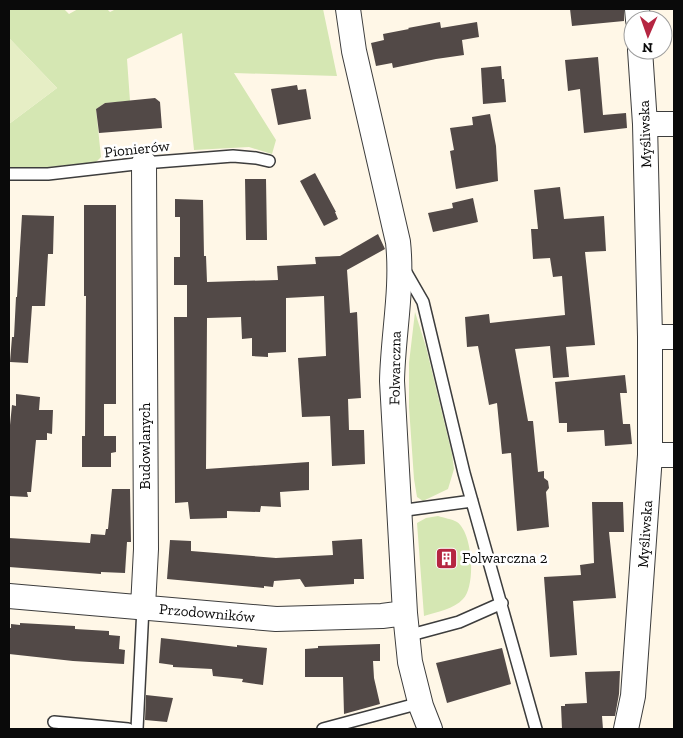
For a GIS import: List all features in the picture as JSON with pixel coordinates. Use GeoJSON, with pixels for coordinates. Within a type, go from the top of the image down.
{"type":"FeatureCollection","features":[{"type":"Feature","properties":{"kind":"street","name":"Folwarczna"},"geometry":{"type":"LineString","coordinates":[[348,9],[354,51],[398,242],[401,263],[400,289],[392,350],[392,380],[406,625],[410,662],[420,701],[430,729]]}},
{"type":"Feature","properties":{"kind":"street","name":"Myśliwska"},"geometry":{"type":"LineString","coordinates":[[626,729],[633,696],[650,455],[650,337],[645,124],[641,60]]}},
{"type":"Feature","properties":{"kind":"street"},"geometry":{"type":"LineString","coordinates":[[645,124],[674,124]]}},
{"type":"Feature","properties":{"kind":"street","name":"Budowlanych"},"geometry":{"type":"LineString","coordinates":[[143,607],[146,549],[144,163]]}},
{"type":"Feature","properties":{"kind":"street"},"geometry":{"type":"LineString","coordinates":[[650,337],[674,337]]}},
{"type":"Feature","properties":{"kind":"street"},"geometry":{"type":"LineString","coordinates":[[650,455],[674,455]]}},
{"type":"Feature","properties":{"kind":"street","name":"Przodowników"},"geometry":{"type":"LineString","coordinates":[[9,596],[276,619],[382,616],[406,625]]}},
{"type":"Feature","properties":{"kind":"lane","name":"Pionierów"},"geometry":{"type":"LineString","coordinates":[[9,174],[48,174],[144,163],[233,156],[269,161]]}},
{"type":"Feature","properties":{"kind":"lane"},"geometry":{"type":"LineString","coordinates":[[401,263],[423,302],[472,501],[536,729]]}},
{"type":"Feature","properties":{"kind":"lane"},"geometry":{"type":"LineString","coordinates":[[399,512],[472,501]]}},
{"type":"Feature","properties":{"kind":"lane"},"geometry":{"type":"LineString","coordinates":[[406,625],[459,622],[502,603]]}},
{"type":"Feature","properties":{"kind":"lane","name":"Budowlanych"},"geometry":{"type":"LineString","coordinates":[[137,729],[143,607]]}},
{"type":"Feature","properties":{"kind":"lane"},"geometry":{"type":"LineString","coordinates":[[323,729],[420,701]]}},
{"type":"Feature","properties":{"kind":"lane"},"geometry":{"type":"LineString","coordinates":[[54,722],[128,729]]}},
{"type":"Feature","properties":{"kind":"green space"},"geometry":{"type":"Polygon","coordinates":[[[9,9],[64,9],[69,14],[78,9],[107,9],[110,12],[116,9],[323,9],[337,76],[234,73],[276,140],[272,154],[249,147],[194,150],[182,33],[127,59],[130,101],[105,103],[96,109],[101,157],[96,162],[30,169],[9,167],[9,124],[57,88],[9,38],[9,9]]]}},
{"type":"Feature","properties":{"kind":"green space"},"geometry":{"type":"Polygon","coordinates":[[[9,38],[57,88],[9,124],[9,38]]]}},
{"type":"Feature","properties":{"kind":"green space"},"geometry":{"type":"Polygon","coordinates":[[[415,312],[426,347],[454,469],[448,489],[423,501],[417,497],[414,479],[409,407],[409,363],[415,312]]]}},
{"type":"Feature","properties":{"kind":"green space"},"geometry":{"type":"Polygon","coordinates":[[[438,516],[457,522],[467,537],[471,560],[470,583],[463,599],[455,605],[424,616],[417,523],[426,518],[438,516]]]}},
{"type":"Feature","properties":{"kind":"building"},"geometry":{"type":"Polygon","coordinates":[[[570,9],[624,9],[623,21],[572,26],[570,9]]]}},
{"type":"Feature","properties":{"kind":"building"},"geometry":{"type":"Polygon","coordinates":[[[440,22],[441,28],[477,22],[479,37],[462,40],[464,55],[393,68],[392,63],[376,66],[371,43],[384,40],[383,34],[440,22]]]}},
{"type":"Feature","properties":{"kind":"building"},"geometry":{"type":"Polygon","coordinates":[[[598,57],[603,115],[626,113],[627,128],[584,133],[580,89],[568,91],[565,60],[598,57]]]}},
{"type":"Feature","properties":{"kind":"building"},"geometry":{"type":"Polygon","coordinates":[[[501,66],[506,102],[483,104],[481,68],[501,66]]]}},
{"type":"Feature","properties":{"kind":"building"},"geometry":{"type":"Polygon","coordinates":[[[297,85],[298,90],[306,89],[311,119],[278,125],[271,89],[297,85]]]}},
{"type":"Feature","properties":{"kind":"building"},"geometry":{"type":"Polygon","coordinates":[[[155,98],[160,102],[162,128],[99,133],[96,109],[105,103],[155,98]]]}},
{"type":"Feature","properties":{"kind":"building"},"geometry":{"type":"Polygon","coordinates":[[[490,114],[496,146],[498,181],[456,189],[450,151],[454,150],[450,128],[473,125],[472,117],[490,114]]]}},
{"type":"Feature","properties":{"kind":"building"},"geometry":{"type":"Polygon","coordinates":[[[315,173],[338,219],[324,226],[300,181],[315,173]]]}},
{"type":"Feature","properties":{"kind":"building"},"geometry":{"type":"Polygon","coordinates":[[[245,179],[266,179],[267,240],[246,240],[245,179]]]}},
{"type":"Feature","properties":{"kind":"building"},"geometry":{"type":"Polygon","coordinates":[[[560,187],[564,219],[604,216],[606,251],[585,252],[595,345],[566,347],[569,377],[553,378],[550,346],[515,349],[528,421],[533,421],[538,472],[544,471],[544,478],[548,481],[549,488],[546,492],[549,527],[517,531],[511,453],[502,454],[497,403],[489,405],[478,346],[467,347],[465,317],[489,314],[490,323],[565,315],[562,276],[553,277],[550,258],[533,259],[531,229],[538,229],[534,190],[560,187]]]}},
{"type":"Feature","properties":{"kind":"building"},"geometry":{"type":"Polygon","coordinates":[[[473,198],[478,222],[433,232],[428,213],[453,208],[452,203],[473,198]]]}},
{"type":"Feature","properties":{"kind":"building"},"geometry":{"type":"Polygon","coordinates":[[[175,199],[203,200],[204,256],[206,256],[207,282],[278,280],[277,266],[316,264],[315,257],[340,256],[378,234],[385,249],[347,270],[350,313],[357,312],[361,398],[348,399],[349,430],[364,430],[365,464],[332,466],[330,416],[302,417],[298,358],[326,356],[324,296],[286,298],[286,352],[268,353],[268,357],[252,356],[252,338],[242,339],[241,317],[207,318],[206,469],[309,462],[309,490],[280,492],[281,507],[261,506],[260,512],[227,511],[227,518],[190,519],[188,502],[175,503],[174,317],[187,317],[187,285],[174,285],[174,257],[180,257],[180,217],[175,217],[175,199]]]}},
{"type":"Feature","properties":{"kind":"building"},"geometry":{"type":"Polygon","coordinates":[[[84,205],[116,205],[116,404],[104,404],[104,436],[116,436],[116,452],[111,453],[111,467],[82,467],[82,436],[85,436],[86,296],[84,296],[84,205]]]}},
{"type":"Feature","properties":{"kind":"building"},"geometry":{"type":"Polygon","coordinates":[[[22,215],[54,216],[53,254],[48,254],[45,306],[32,306],[28,363],[10,362],[12,337],[14,337],[22,215]]]}},
{"type":"Feature","properties":{"kind":"building"},"geometry":{"type":"Polygon","coordinates":[[[625,375],[627,393],[620,393],[623,424],[630,424],[632,444],[605,446],[604,430],[567,432],[567,423],[559,423],[555,382],[625,375]]]}},
{"type":"Feature","properties":{"kind":"building"},"geometry":{"type":"Polygon","coordinates":[[[16,394],[40,397],[39,410],[53,410],[52,434],[47,433],[47,440],[36,440],[31,492],[27,492],[28,497],[9,496],[9,435],[12,405],[16,406],[16,394]]]}},
{"type":"Feature","properties":{"kind":"building"},"geometry":{"type":"Polygon","coordinates":[[[112,489],[130,489],[131,542],[127,542],[125,573],[101,572],[101,574],[9,567],[9,538],[90,543],[91,534],[105,535],[106,529],[108,529],[112,489]]]}},
{"type":"Feature","properties":{"kind":"building"},"geometry":{"type":"Polygon","coordinates":[[[592,502],[623,502],[624,532],[609,532],[616,598],[573,601],[577,655],[550,657],[544,577],[581,575],[580,565],[594,563],[592,502]]]}},
{"type":"Feature","properties":{"kind":"building"},"geometry":{"type":"Polygon","coordinates":[[[362,539],[364,579],[354,579],[354,584],[305,587],[300,579],[274,581],[273,587],[264,586],[264,588],[167,579],[170,540],[191,541],[191,551],[276,558],[333,555],[332,541],[362,539]]]}},
{"type":"Feature","properties":{"kind":"building","name":"Folwarczna 2"},"geometry":{"type":"Polygon","coordinates":[[[453,550],[454,565],[439,566],[438,551],[453,550]]]}},
{"type":"Feature","properties":{"kind":"building"},"geometry":{"type":"Polygon","coordinates":[[[20,623],[75,626],[75,629],[109,631],[109,635],[120,636],[119,649],[125,650],[124,664],[9,654],[9,628],[11,628],[11,624],[20,625],[20,623]]]}},
{"type":"Feature","properties":{"kind":"building"},"geometry":{"type":"Polygon","coordinates":[[[161,638],[237,647],[237,645],[267,648],[263,685],[242,682],[243,679],[213,676],[212,669],[173,667],[173,665],[159,663],[161,638]]]}},
{"type":"Feature","properties":{"kind":"building"},"geometry":{"type":"Polygon","coordinates":[[[380,644],[380,661],[373,661],[374,678],[380,704],[344,714],[343,677],[305,677],[305,649],[318,648],[318,646],[380,644]]]}},
{"type":"Feature","properties":{"kind":"building"},"geometry":{"type":"Polygon","coordinates":[[[502,648],[511,684],[447,703],[436,663],[502,648]]]}},
{"type":"Feature","properties":{"kind":"building"},"geometry":{"type":"Polygon","coordinates":[[[620,671],[619,694],[615,716],[602,716],[603,729],[562,729],[561,706],[565,706],[565,704],[587,703],[585,672],[620,671]]]}},
{"type":"Feature","properties":{"kind":"building"},"geometry":{"type":"Polygon","coordinates":[[[146,695],[173,698],[167,722],[145,720],[146,695]]]}},
{"type":"Feature","properties":{"kind":"place","name":"Folwarczna 2"},"geometry":{"type":"Point","coordinates":[446,558]}}]}
